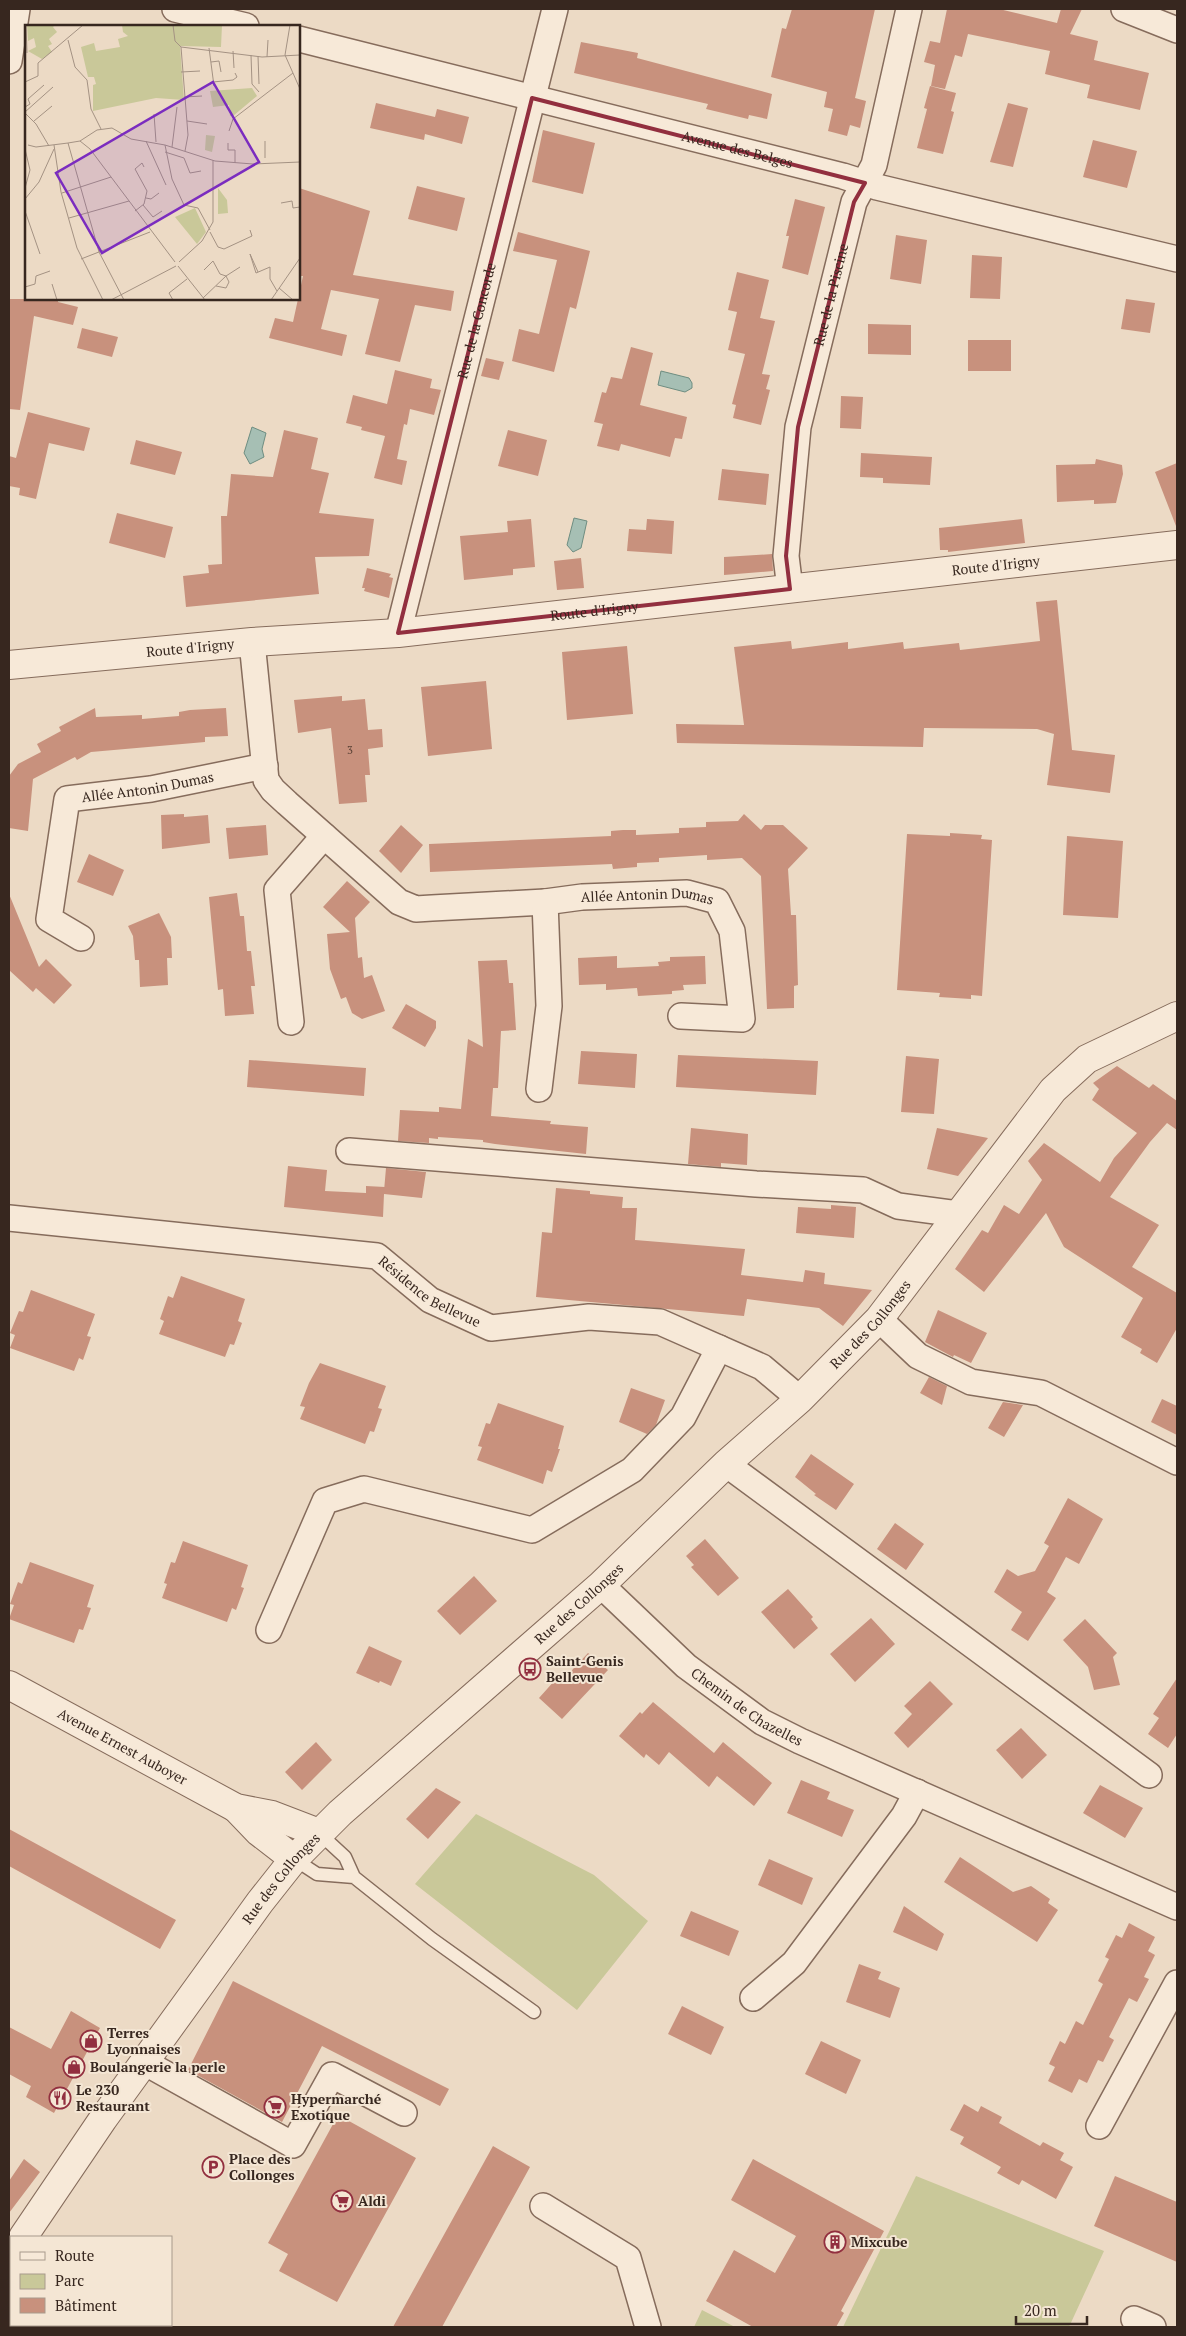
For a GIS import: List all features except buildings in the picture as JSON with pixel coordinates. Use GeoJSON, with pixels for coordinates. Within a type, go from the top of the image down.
{"type":"FeatureCollection","features":[{"type":"Feature","properties":{"kind":"street"},"geometry":{"type":"LineString","coordinates":[[9,61],[17,9]]}},
{"type":"Feature","properties":{"kind":"street"},"geometry":{"type":"LineString","coordinates":[[175,9],[242,25]]}},
{"type":"Feature","properties":{"kind":"street","name":"Rue de la Concorde"},"geometry":{"type":"LineString","coordinates":[[398,632],[554,9]]}},
{"type":"Feature","properties":{"kind":"street","name":"Rue de la Piscine"},"geometry":{"type":"LineString","coordinates":[[790,590],[786,556],[798,427],[854,202],[874,165],[909,9]]}},
{"type":"Feature","properties":{"kind":"street"},"geometry":{"type":"LineString","coordinates":[[1124,9],[1177,30]]}},
{"type":"Feature","properties":{"kind":"street","name":"Avenue des Belges"},"geometry":{"type":"LineString","coordinates":[[300,39],[864,183],[1177,260]]}},
{"type":"Feature","properties":{"kind":"street","name":"Route d'Irigny"},"geometry":{"type":"LineString","coordinates":[[9,665],[252,642],[398,632],[790,590],[1177,545]]}},
{"type":"Feature","properties":{"kind":"street","name":"Allée Antonin Dumas"},"geometry":{"type":"LineString","coordinates":[[252,642],[266,780],[273,790],[399,902],[416,909],[545,902],[582,897],[687,893],[717,901],[732,931],[742,1019],[681,1016]]}},
{"type":"Feature","properties":{"kind":"street","name":"Allée Antonin Dumas"},"geometry":{"type":"LineString","coordinates":[[80,938],[49,919],[68,799],[150,789],[265,766]]}},
{"type":"Feature","properties":{"kind":"street"},"geometry":{"type":"LineString","coordinates":[[291,1022],[277,890],[324,836]]}},
{"type":"Feature","properties":{"kind":"street"},"geometry":{"type":"LineString","coordinates":[[538,1090],[549,1006],[545,902]]}},
{"type":"Feature","properties":{"kind":"street","name":"Rue des Collonges"},"geometry":{"type":"LineString","coordinates":[[24,2236],[93,2132],[260,1902],[294,1859],[318,1833],[601,1585],[726,1464],[800,1399],[879,1319],[1053,1090],[1087,1059],[1177,1016]]}},
{"type":"Feature","properties":{"kind":"street"},"geometry":{"type":"LineString","coordinates":[[349,1151],[756,1184],[863,1190],[898,1206],[958,1214]]}},
{"type":"Feature","properties":{"kind":"street","name":"Résidence Bellevue"},"geometry":{"type":"LineString","coordinates":[[9,1218],[377,1256],[430,1300],[491,1328],[589,1317],[660,1322],[762,1367],[800,1399]]}},
{"type":"Feature","properties":{"kind":"street"},"geometry":{"type":"LineString","coordinates":[[879,1319],[918,1356],[971,1382],[1041,1393],[1177,1462]]}},
{"type":"Feature","properties":{"kind":"street"},"geometry":{"type":"LineString","coordinates":[[269,1630],[324,1501],[364,1489],[532,1530],[632,1470],[683,1417],[719,1348]]}},
{"type":"Feature","properties":{"kind":"street"},"geometry":{"type":"LineString","coordinates":[[726,1464],[1149,1776]]}},
{"type":"Feature","properties":{"kind":"street","name":"Chemin de Chazelles"},"geometry":{"type":"LineString","coordinates":[[601,1585],[686,1666],[762,1722],[800,1742],[1177,1907]]}},
{"type":"Feature","properties":{"kind":"street","name":"Avenue Ernest Auboyer"},"geometry":{"type":"LineString","coordinates":[[9,1685],[236,1808],[272,1815],[318,1833]]}},
{"type":"Feature","properties":{"kind":"street"},"geometry":{"type":"LineString","coordinates":[[753,1998],[794,1963],[904,1816],[917,1792]]}},
{"type":"Feature","properties":{"kind":"street","name":"Avenue Ernest Auboyer"},"geometry":{"type":"LineString","coordinates":[[236,1808],[258,1832],[294,1859]]}},
{"type":"Feature","properties":{"kind":"street"},"geometry":{"type":"LineString","coordinates":[[1099,2126],[1177,1983]]}},
{"type":"Feature","properties":{"kind":"street"},"geometry":{"type":"LineString","coordinates":[[144,2062],[293,2145],[332,2075],[404,2113]]}},
{"type":"Feature","properties":{"kind":"street"},"geometry":{"type":"LineString","coordinates":[[543,2206],[628,2258],[648,2327]]}},
{"type":"Feature","properties":{"kind":"lane"},"geometry":{"type":"LineString","coordinates":[[318,1833],[345,1857],[354,1877],[432,1938],[534,2012]]}},
{"type":"Feature","properties":{"kind":"lane"},"geometry":{"type":"LineString","coordinates":[[294,1859],[316,1874],[354,1877]]}},
{"type":"Feature","properties":{"kind":"highlighted area"},"geometry":{"type":"Polygon","coordinates":[[[532,98],[865,183],[854,202],[798,427],[786,556],[790,589],[398,633],[532,98]]]}},
{"type":"Feature","properties":{"kind":"green space"},"geometry":{"type":"Polygon","coordinates":[[[476,1814],[594,1875],[648,1921],[577,2010],[415,1884],[476,1814]]]}},
{"type":"Feature","properties":{"kind":"green space"},"geometry":{"type":"Polygon","coordinates":[[[916,2176],[1104,2251],[1069,2327],[843,2327],[916,2176]]]}},
{"type":"Feature","properties":{"kind":"green space"},"geometry":{"type":"Polygon","coordinates":[[[702,2310],[735,2327],[694,2327],[702,2310]]]}},
{"type":"Feature","properties":{"kind":"shaded area"},"geometry":{"type":"Polygon","coordinates":[[[661,371],[689,378],[692,388],[685,392],[658,385],[661,371]]]}},
{"type":"Feature","properties":{"kind":"shaded area"},"geometry":{"type":"Polygon","coordinates":[[[252,427],[266,433],[262,449],[264,457],[250,464],[244,453],[252,427]]]}},
{"type":"Feature","properties":{"kind":"shaded area"},"geometry":{"type":"Polygon","coordinates":[[[574,518],[587,521],[581,548],[573,552],[567,545],[574,518]]]}},
{"type":"Feature","properties":{"kind":"place","name":"Saint-Genis Bellevue"},"geometry":{"type":"Point","coordinates":[530,1669]}},
{"type":"Feature","properties":{"kind":"place","name":"Terres Lyonnaises"},"geometry":{"type":"Point","coordinates":[91,2041]}},
{"type":"Feature","properties":{"kind":"place","name":"Boulangerie la perle"},"geometry":{"type":"Point","coordinates":[74,2067]}},
{"type":"Feature","properties":{"kind":"place","name":"Le 230 Restaurant"},"geometry":{"type":"Point","coordinates":[60,2098]}},
{"type":"Feature","properties":{"kind":"place","name":"Hypermarché Exotique"},"geometry":{"type":"Point","coordinates":[275,2107]}},
{"type":"Feature","properties":{"kind":"place","name":"Place des Collonges"},"geometry":{"type":"Point","coordinates":[213,2167]}},
{"type":"Feature","properties":{"kind":"place","name":"Aldi"},"geometry":{"type":"Point","coordinates":[342,2201]}},
{"type":"Feature","properties":{"kind":"place","name":"Mixcube"},"geometry":{"type":"Point","coordinates":[835,2242]}}]}
